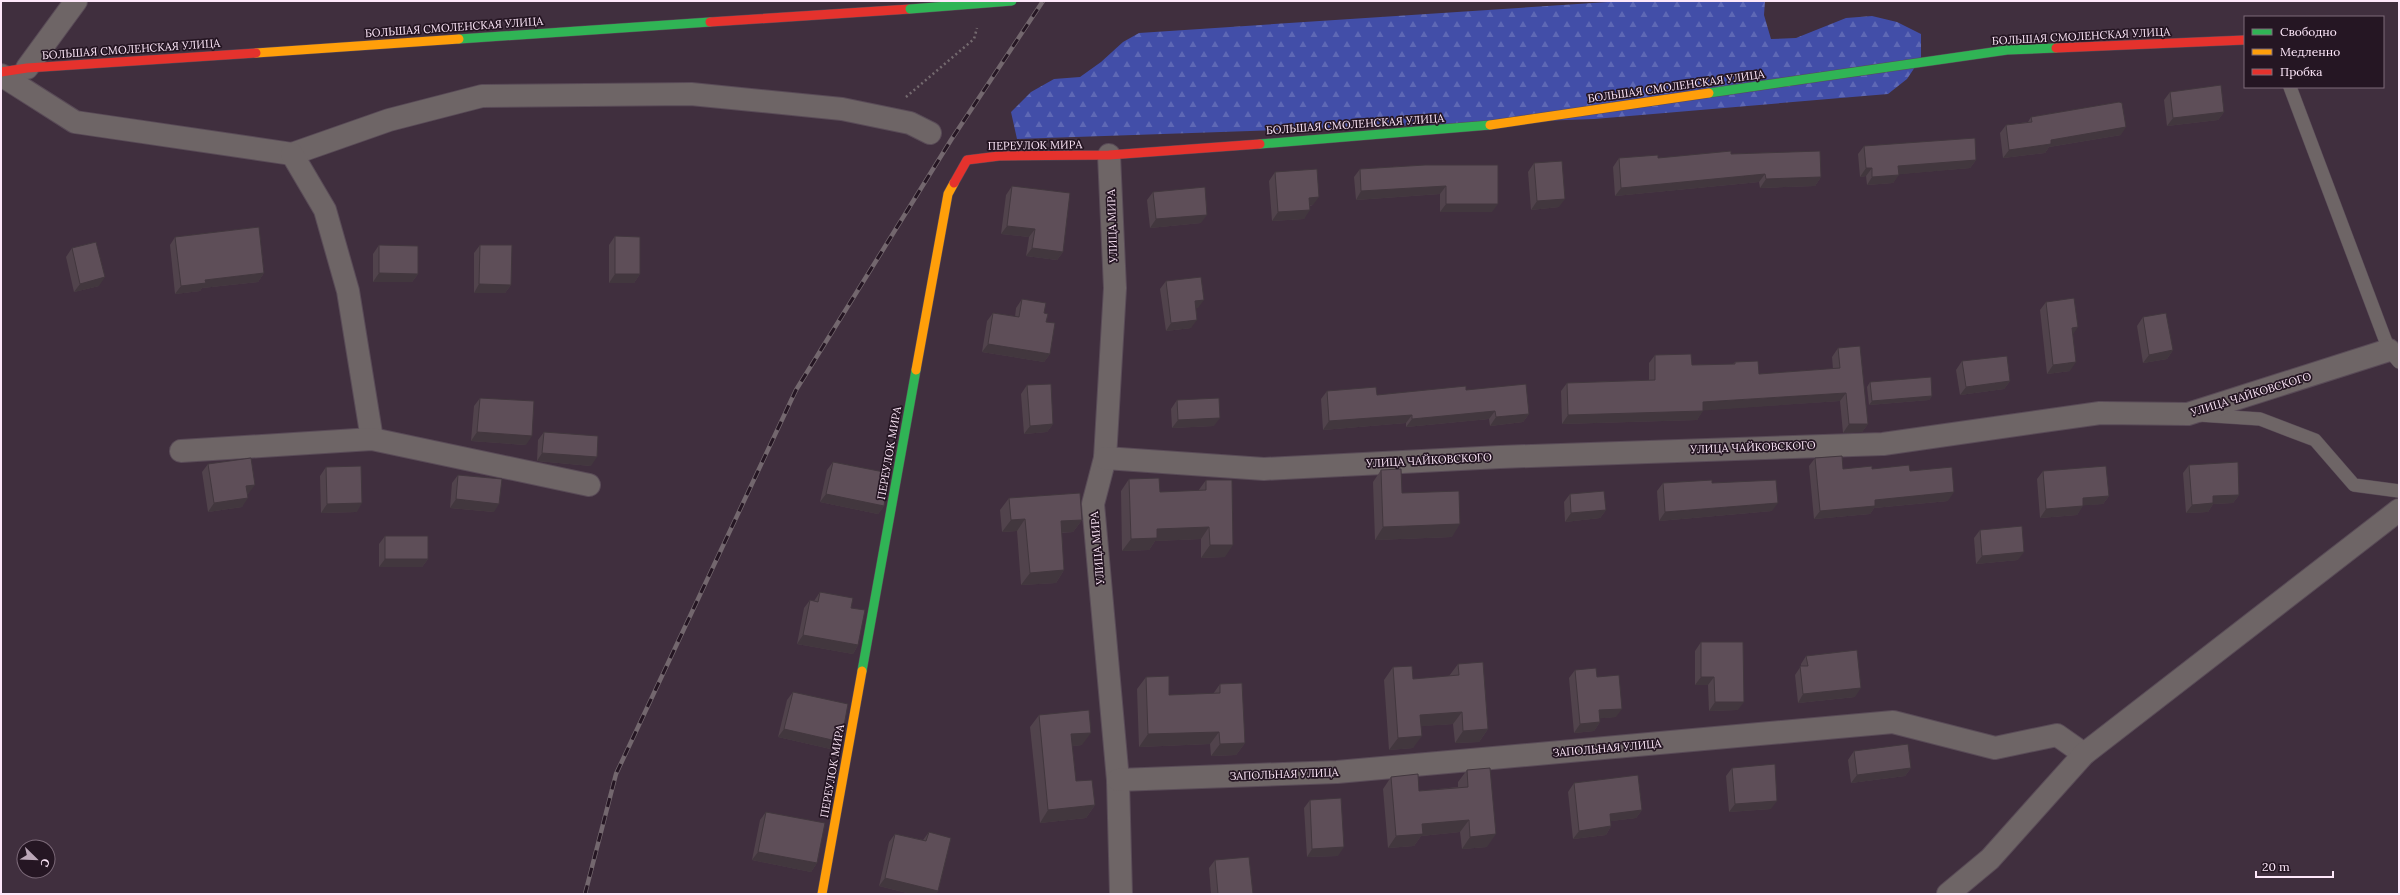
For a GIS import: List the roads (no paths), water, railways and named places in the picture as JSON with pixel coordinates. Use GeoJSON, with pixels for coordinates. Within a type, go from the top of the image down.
{"type":"FeatureCollection","features":[{"type":"Feature","properties":{"kind":"street"},"geometry":{"type":"LineString","coordinates":[[27,68],[76,1]]}},
{"type":"Feature","properties":{"kind":"street","name":"БОЛЬШАЯ СМОЛЕНСКАЯ УЛИЦА"},"geometry":{"type":"LineString","coordinates":[[1,74],[27,68],[1012,1]]}},
{"type":"Feature","properties":{"kind":"street","name":"БОЛЬШАЯ СМОЛЕНСКАЯ УЛИЦА"},"geometry":{"type":"LineString","coordinates":[[1109,155],[1469,128],[2007,50],[2244,40]]}},
{"type":"Feature","properties":{"kind":"street"},"geometry":{"type":"LineString","coordinates":[[1,74],[75,122],[292,154],[389,120],[482,96],[691,94],[842,109],[910,123],[930,133]]}},
{"type":"Feature","properties":{"kind":"street"},"geometry":{"type":"LineString","coordinates":[[292,154],[325,210],[348,291],[372,439]]}},
{"type":"Feature","properties":{"kind":"street","name":"УЛИЦА МИРА"},"geometry":{"type":"LineString","coordinates":[[1109,155],[1115,288],[1105,458],[1093,504],[1118,780],[1121,894]]}},
{"type":"Feature","properties":{"kind":"street","name":"ПЕРЕУЛОК МИРА"},"geometry":{"type":"LineString","coordinates":[[822,894],[948,194],[967,160],[999,156],[1109,155]]}},
{"type":"Feature","properties":{"kind":"street","name":"УЛИЦА ЧАЙКОВСКОГО"},"geometry":{"type":"LineString","coordinates":[[1105,458],[1264,469],[1500,457],[1883,444],[2100,413],[2188,414],[2394,356]]}},
{"type":"Feature","properties":{"kind":"street"},"geometry":{"type":"LineString","coordinates":[[181,451],[372,439],[588,485]]}},
{"type":"Feature","properties":{"kind":"street"},"geometry":{"type":"LineString","coordinates":[[1948,894],[1990,858],[2084,754],[2399,510]]}},
{"type":"Feature","properties":{"kind":"street","name":"ЗАПОЛЬНАЯ УЛИЦА"},"geometry":{"type":"LineString","coordinates":[[1118,780],[1337,772],[1893,722],[1996,748],[2057,735],[2084,754]]}},
{"type":"Feature","properties":{"kind":"lane"},"geometry":{"type":"LineString","coordinates":[[2290,88],[2394,356]]}},
{"type":"Feature","properties":{"kind":"lane"},"geometry":{"type":"LineString","coordinates":[[2188,414],[2260,419],[2315,440],[2354,485],[2399,491]]}},
{"type":"Feature","properties":{"kind":"railway"},"geometry":{"type":"LineString","coordinates":[[585,894],[616,774],[796,390],[951,140],[1043,1]]}}]}
